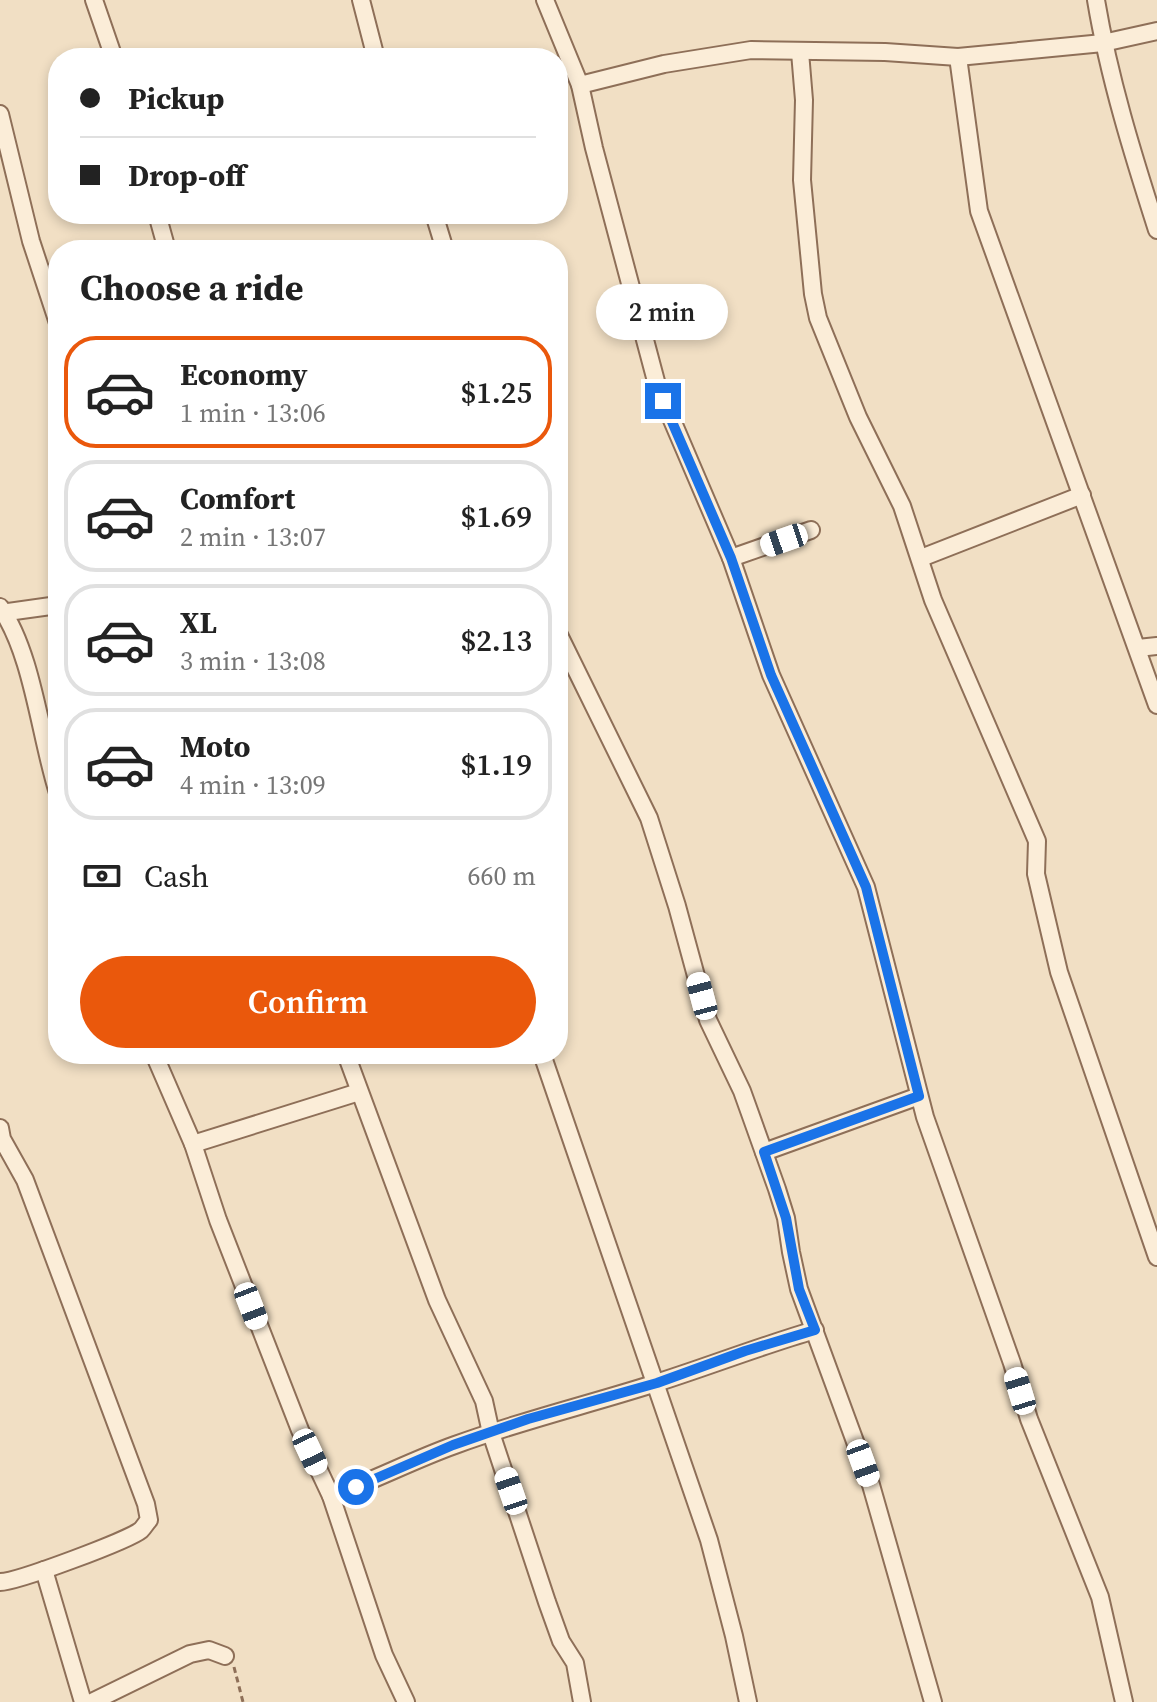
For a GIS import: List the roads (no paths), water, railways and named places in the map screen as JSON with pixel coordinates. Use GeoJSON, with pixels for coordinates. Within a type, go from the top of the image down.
{"type":"FeatureCollection","features":[{"type":"Feature","properties":{"kind":"street"},"geometry":{"type":"LineString","coordinates":[[94,0],[111,48]]}},
{"type":"Feature","properties":{"kind":"street"},"geometry":{"type":"LineString","coordinates":[[361,0],[373,48]]}},
{"type":"Feature","properties":{"kind":"street"},"geometry":{"type":"LineString","coordinates":[[545,0],[565,48]]}},
{"type":"Feature","properties":{"kind":"street"},"geometry":{"type":"LineString","coordinates":[[1096,0],[1103,43],[1157,230]]}},
{"type":"Feature","properties":{"kind":"street"},"geometry":{"type":"LineString","coordinates":[[580,85],[713,55],[751,50],[885,52],[958,57],[1103,43],[1157,31]]}},
{"type":"Feature","properties":{"kind":"street"},"geometry":{"type":"LineString","coordinates":[[800,52],[804,100],[802,180],[818,318],[858,417],[902,506],[933,600],[1037,841],[1036,874],[1059,972],[1157,1257]]}},
{"type":"Feature","properties":{"kind":"street"},"geometry":{"type":"LineString","coordinates":[[568,56],[580,85],[648,359],[669,417],[731,558],[771,675],[866,887],[919,1096],[1029,1419],[1100,1597],[1124,1702]]}},
{"type":"Feature","properties":{"kind":"street"},"geometry":{"type":"LineString","coordinates":[[958,57],[979,211],[1157,705]]}},
{"type":"Feature","properties":{"kind":"street"},"geometry":{"type":"LineString","coordinates":[[0,114],[31,241],[48,293]]}},
{"type":"Feature","properties":{"kind":"street"},"geometry":{"type":"LineString","coordinates":[[921,558],[1082,495]]}},
{"type":"Feature","properties":{"kind":"street"},"geometry":{"type":"LineString","coordinates":[[731,558],[811,530]]}},
{"type":"Feature","properties":{"kind":"street"},"geometry":{"type":"LineString","coordinates":[[48,606],[1,611],[28,675],[48,754]]}},
{"type":"Feature","properties":{"kind":"street"},"geometry":{"type":"LineString","coordinates":[[1138,648],[1157,646]]}},
{"type":"Feature","properties":{"kind":"street"},"geometry":{"type":"LineString","coordinates":[[568,653],[649,818],[708,1020],[742,1091],[786,1218],[799,1289],[889,1540],[909,1624],[933,1702]]}},
{"type":"Feature","properties":{"kind":"street"},"geometry":{"type":"LineString","coordinates":[[158,1064],[193,1144],[218,1220],[283,1387],[331,1496],[384,1655],[406,1702]]}},
{"type":"Feature","properties":{"kind":"street"},"geometry":{"type":"LineString","coordinates":[[349,1064],[437,1300],[484,1401],[491,1433],[561,1641],[575,1663],[582,1702]]}},
{"type":"Feature","properties":{"kind":"street"},"geometry":{"type":"LineString","coordinates":[[545,1064],[698,1506],[717,1568],[748,1702]]}},
{"type":"Feature","properties":{"kind":"street"},"geometry":{"type":"LineString","coordinates":[[193,1144],[359,1092]]}},
{"type":"Feature","properties":{"kind":"street"},"geometry":{"type":"LineString","coordinates":[[764,1152],[919,1096]]}},
{"type":"Feature","properties":{"kind":"street"},"geometry":{"type":"LineString","coordinates":[[0,1128],[2,1139],[25,1180],[146,1504],[149,1520],[141,1531],[44,1570],[0,1582]]}},
{"type":"Feature","properties":{"kind":"street"},"geometry":{"type":"LineString","coordinates":[[331,1496],[381,1478],[453,1445],[528,1419],[657,1383],[815,1330]]}},
{"type":"Feature","properties":{"kind":"street"},"geometry":{"type":"LineString","coordinates":[[44,1570],[83,1702]]}},
{"type":"Feature","properties":{"kind":"street"},"geometry":{"type":"LineString","coordinates":[[92,1702],[190,1654],[209,1650],[225,1656]]}}]}
